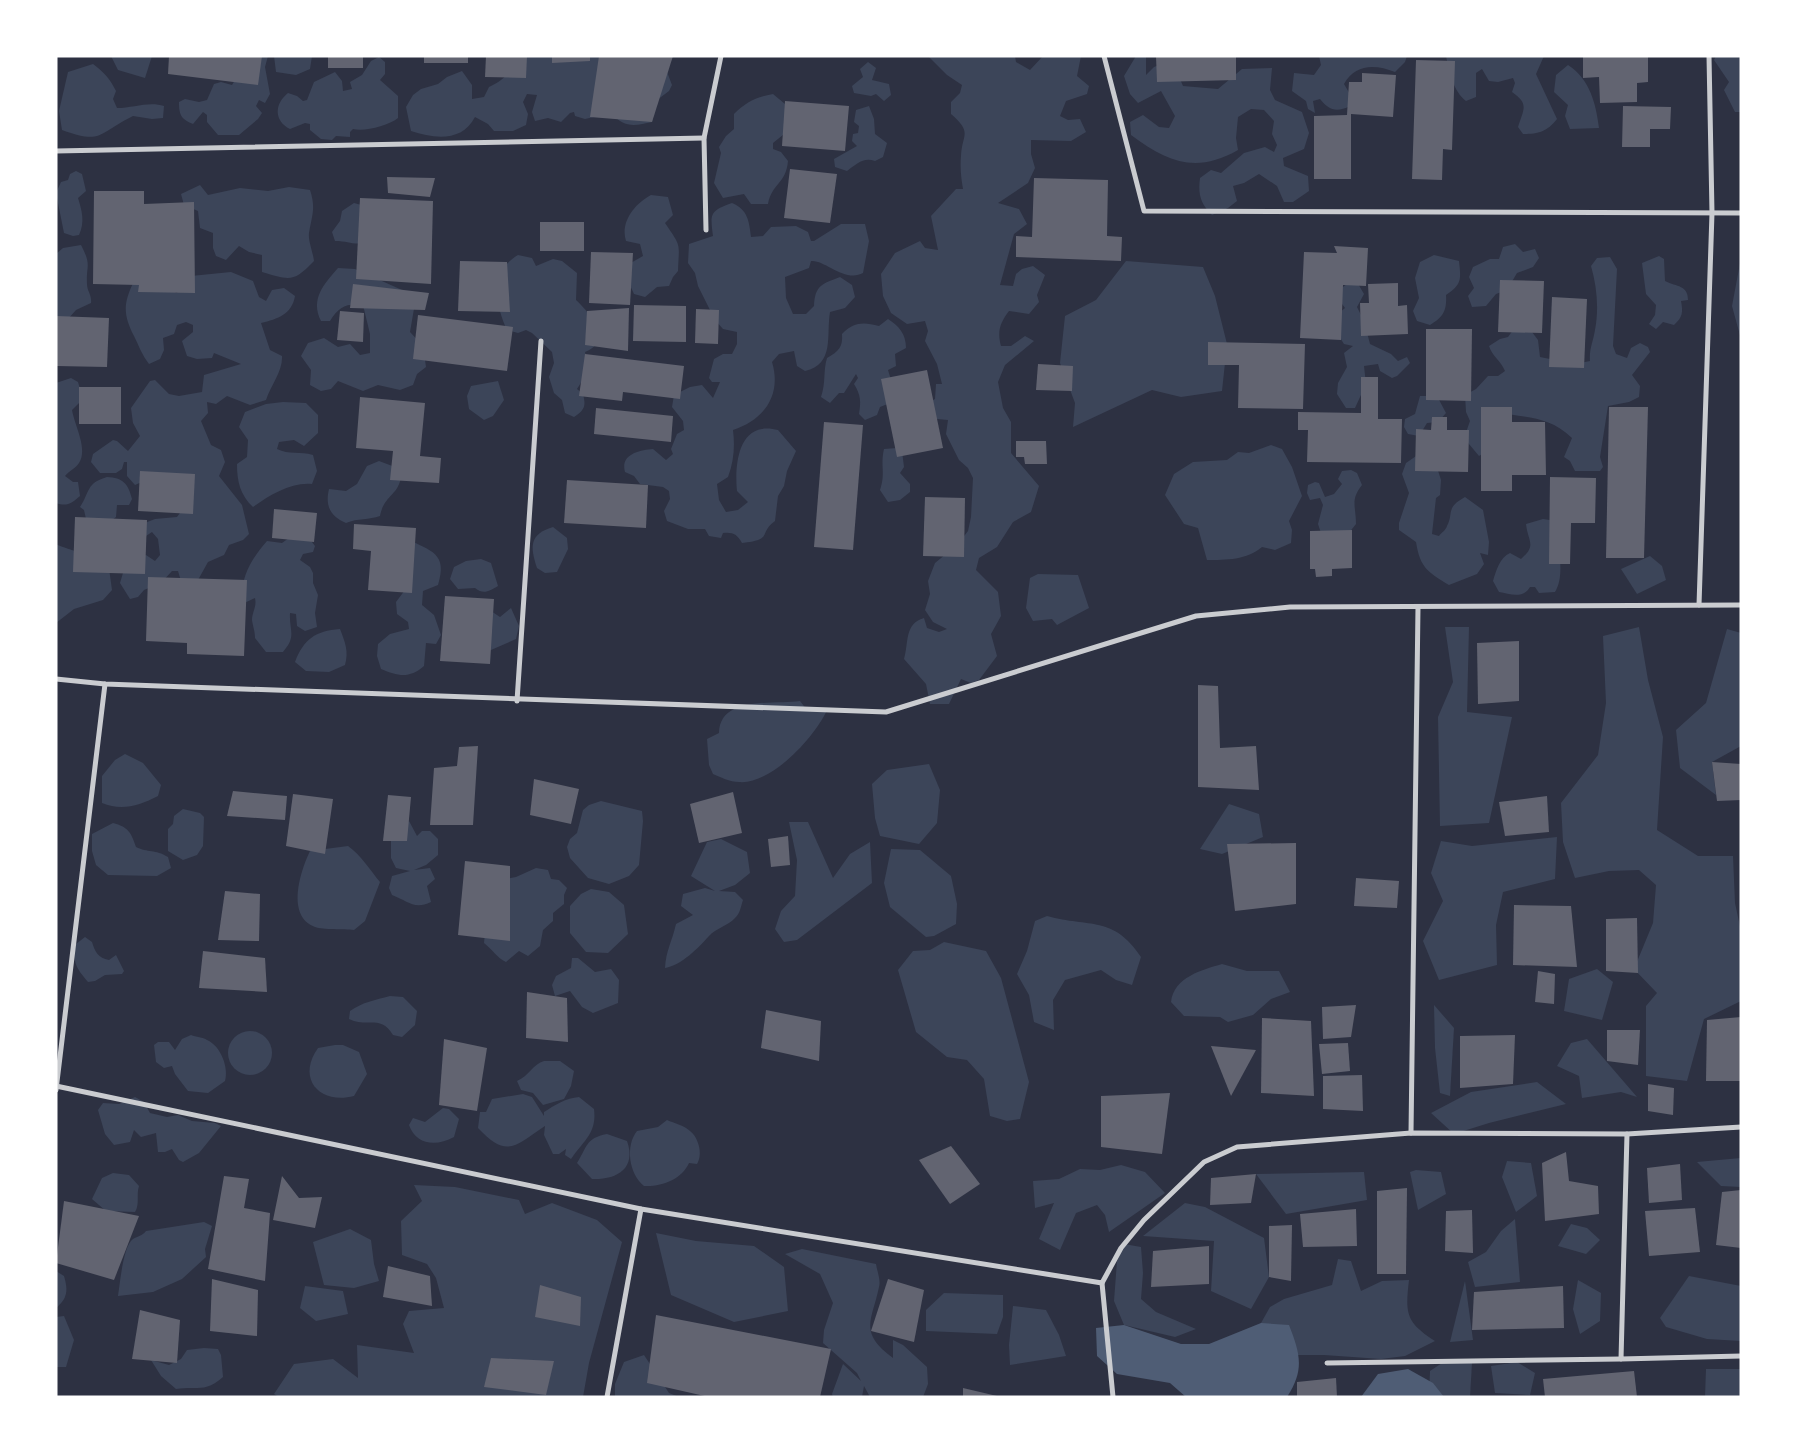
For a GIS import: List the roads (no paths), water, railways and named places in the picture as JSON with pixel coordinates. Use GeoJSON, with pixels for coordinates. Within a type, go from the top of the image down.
{"type":"FeatureCollection","features":[{"type":"Feature","properties":{"kind":"street"},"geometry":{"type":"LineString","coordinates":[[706,230],[704,138],[721,56]]}},
{"type":"Feature","properties":{"kind":"street"},"geometry":{"type":"LineString","coordinates":[[1104,56],[1144,211],[1741,213]]}},
{"type":"Feature","properties":{"kind":"street"},"geometry":{"type":"LineString","coordinates":[[1699,605],[1712,213],[1708,56]]}},
{"type":"Feature","properties":{"kind":"street"},"geometry":{"type":"LineString","coordinates":[[56,151],[704,138]]}},
{"type":"Feature","properties":{"kind":"street"},"geometry":{"type":"LineString","coordinates":[[517,700],[541,341]]}},
{"type":"Feature","properties":{"kind":"street"},"geometry":{"type":"LineString","coordinates":[[56,680],[105,684],[517,700],[886,712],[1196,616],[1290,607],[1741,605]]}},
{"type":"Feature","properties":{"kind":"street"},"geometry":{"type":"LineString","coordinates":[[1411,1133],[1418,607]]}},
{"type":"Feature","properties":{"kind":"street"},"geometry":{"type":"LineString","coordinates":[[56,1090],[105,684]]}},
{"type":"Feature","properties":{"kind":"street"},"geometry":{"type":"LineString","coordinates":[[56,1086],[641,1210],[1102,1283]]}},
{"type":"Feature","properties":{"kind":"street"},"geometry":{"type":"LineString","coordinates":[[1113,1397],[1102,1283],[1121,1248],[1144,1220],[1204,1162],[1237,1147],[1411,1133],[1627,1134],[1741,1126]]}},
{"type":"Feature","properties":{"kind":"street"},"geometry":{"type":"LineString","coordinates":[[1621,1359],[1627,1134]]}},
{"type":"Feature","properties":{"kind":"street"},"geometry":{"type":"LineString","coordinates":[[607,1397],[641,1210]]}},
{"type":"Feature","properties":{"kind":"street"},"geometry":{"type":"LineString","coordinates":[[1327,1363],[1741,1356]]}}]}
